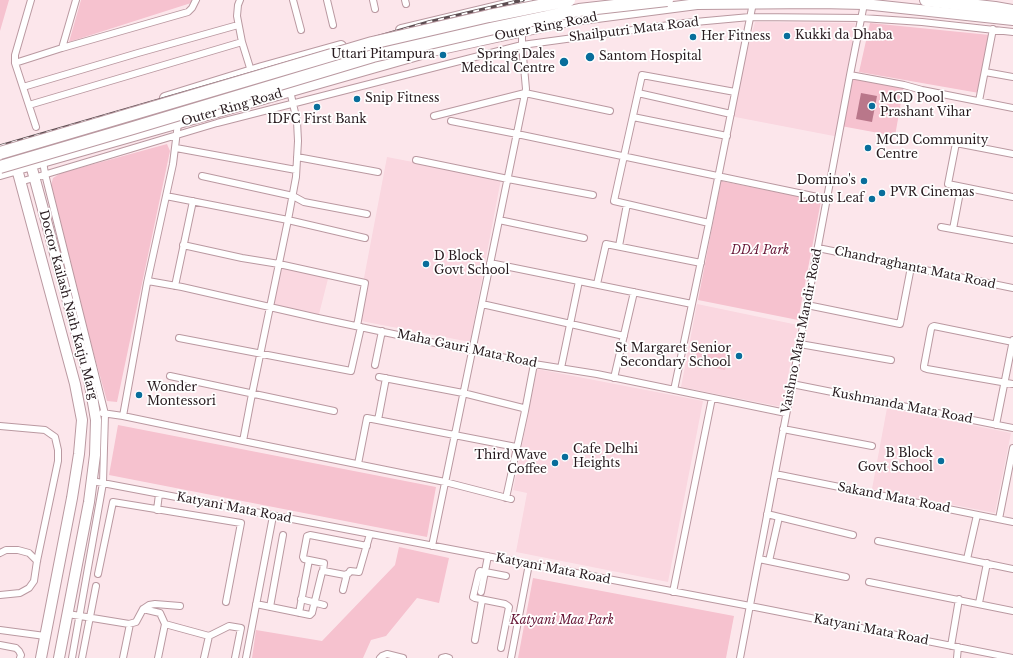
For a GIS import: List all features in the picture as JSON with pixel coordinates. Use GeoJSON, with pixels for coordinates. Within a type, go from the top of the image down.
{"type":"FeatureCollection","features":[{"type":"Feature","properties":{"kind":"highway","name":"Outer Ring Road"},"geometry":{"type":"LineString","coordinates":[[0,153],[372,44],[489,16],[569,0]]}},
{"type":"Feature","properties":{"kind":"highway","name":"Outer Ring Road"},"geometry":{"type":"LineString","coordinates":[[0,166],[134,128],[373,56],[579,10],[667,0]]}},
{"type":"Feature","properties":{"kind":"highway"},"geometry":{"type":"LineString","coordinates":[[926,0],[1013,11]]}},
{"type":"Feature","properties":{"kind":"main road"},"geometry":{"type":"LineString","coordinates":[[0,148],[251,72],[381,35],[527,0]]}},
{"type":"Feature","properties":{"kind":"main road","name":"Outer Ring Road"},"geometry":{"type":"LineString","coordinates":[[0,174],[432,51],[522,32],[533,28],[655,5],[753,3],[864,4],[1013,20]]}},
{"type":"Feature","properties":{"kind":"main road"},"geometry":{"type":"LineString","coordinates":[[478,12],[483,40]]}},
{"type":"Feature","properties":{"kind":"main road"},"geometry":{"type":"LineString","coordinates":[[156,101],[163,127]]}},
{"type":"Feature","properties":{"kind":"main road","name":"Doctor Kailash Nath Katju Marg"},"geometry":{"type":"LineString","coordinates":[[31,165],[89,379],[100,413],[96,420],[95,454],[89,502],[59,658]]}},
{"type":"Feature","properties":{"kind":"main road","name":"Doctor Kailash Nath Katju Marg"},"geometry":{"type":"LineString","coordinates":[[17,169],[75,384],[82,420],[79,454],[72,498],[41,658]]}},
{"type":"Feature","properties":{"kind":"main road"},"geometry":{"type":"LineString","coordinates":[[61,334],[76,331]]}},
{"type":"Feature","properties":{"kind":"street"},"geometry":{"type":"LineString","coordinates":[[31,0],[15,55],[15,63],[36,127]]}},
{"type":"Feature","properties":{"kind":"street"},"geometry":{"type":"LineString","coordinates":[[62,48],[76,0]]}},
{"type":"Feature","properties":{"kind":"street"},"geometry":{"type":"LineString","coordinates":[[15,63],[188,12],[196,0]]}},
{"type":"Feature","properties":{"kind":"street"},"geometry":{"type":"LineString","coordinates":[[240,0],[237,16],[238,25],[251,72]]}},
{"type":"Feature","properties":{"kind":"street"},"geometry":{"type":"LineString","coordinates":[[293,0],[301,30]]}},
{"type":"Feature","properties":{"kind":"street"},"geometry":{"type":"LineString","coordinates":[[327,0],[333,25]]}},
{"type":"Feature","properties":{"kind":"street"},"geometry":{"type":"LineString","coordinates":[[373,0],[375,9]]}},
{"type":"Feature","properties":{"kind":"street"},"geometry":{"type":"LineString","coordinates":[[674,390],[753,3]]}},
{"type":"Feature","properties":{"kind":"street","name":"Vaishno Mata Mandir Road"},"geometry":{"type":"LineString","coordinates":[[740,658],[864,4]]}},
{"type":"Feature","properties":{"kind":"street","name":"Shailputri Mata Road"},"geometry":{"type":"LineString","coordinates":[[20,182],[217,123],[522,45],[684,23],[750,17],[862,18],[994,29],[1013,32]]}},
{"type":"Feature","properties":{"kind":"street"},"geometry":{"type":"LineString","coordinates":[[23,87],[111,60],[238,25]]}},
{"type":"Feature","properties":{"kind":"street"},"geometry":{"type":"LineString","coordinates":[[978,101],[994,29]]}},
{"type":"Feature","properties":{"kind":"street"},"geometry":{"type":"LineString","coordinates":[[432,546],[526,89],[522,32]]}},
{"type":"Feature","properties":{"kind":"street"},"geometry":{"type":"LineString","coordinates":[[29,105],[242,42]]}},
{"type":"Feature","properties":{"kind":"street"},"geometry":{"type":"LineString","coordinates":[[984,72],[1013,77]]}},
{"type":"Feature","properties":{"kind":"street"},"geometry":{"type":"LineString","coordinates":[[709,223],[614,201],[642,75],[735,92]]}},
{"type":"Feature","properties":{"kind":"street"},"geometry":{"type":"LineString","coordinates":[[850,75],[1013,108]]}},
{"type":"Feature","properties":{"kind":"street"},"geometry":{"type":"LineString","coordinates":[[243,441],[288,220],[296,170],[298,141],[297,121],[290,91]]}},
{"type":"Feature","properties":{"kind":"street"},"geometry":{"type":"LineString","coordinates":[[434,116],[525,93],[610,111]]}},
{"type":"Feature","properties":{"kind":"street"},"geometry":{"type":"LineString","coordinates":[[638,94],[731,114]]}},
{"type":"Feature","properties":{"kind":"street"},"geometry":{"type":"LineString","coordinates":[[214,113],[217,123]]}},
{"type":"Feature","properties":{"kind":"street"},"geometry":{"type":"LineString","coordinates":[[633,117],[727,136]]}},
{"type":"Feature","properties":{"kind":"street"},"geometry":{"type":"LineString","coordinates":[[451,121],[827,199]]}},
{"type":"Feature","properties":{"kind":"street"},"geometry":{"type":"LineString","coordinates":[[123,416],[148,281],[173,164],[178,123]]}},
{"type":"Feature","properties":{"kind":"street"},"geometry":{"type":"LineString","coordinates":[[1013,154],[956,143],[948,184],[1013,197]]}},
{"type":"Feature","properties":{"kind":"street"},"geometry":{"type":"LineString","coordinates":[[176,148],[296,170]]}},
{"type":"Feature","properties":{"kind":"street"},"geometry":{"type":"LineString","coordinates":[[297,157],[378,172]]}},
{"type":"Feature","properties":{"kind":"street"},"geometry":{"type":"LineString","coordinates":[[416,160],[508,180],[593,195]]}},
{"type":"Feature","properties":{"kind":"street"},"geometry":{"type":"LineString","coordinates":[[43,161],[100,413],[102,483],[72,658]]}},
{"type":"Feature","properties":{"kind":"street"},"geometry":{"type":"LineString","coordinates":[[202,176],[292,196],[304,202],[367,214]]}},
{"type":"Feature","properties":{"kind":"street"},"geometry":{"type":"LineString","coordinates":[[953,229],[962,187]]}},
{"type":"Feature","properties":{"kind":"street"},"geometry":{"type":"LineString","coordinates":[[166,196],[288,220],[365,238]]}},
{"type":"Feature","properties":{"kind":"street"},"geometry":{"type":"LineString","coordinates":[[174,286],[193,201]]}},
{"type":"Feature","properties":{"kind":"street"},"geometry":{"type":"LineString","coordinates":[[619,246],[627,204]]}},
{"type":"Feature","properties":{"kind":"street"},"geometry":{"type":"LineString","coordinates":[[499,220],[584,238]]}},
{"type":"Feature","properties":{"kind":"street"},"geometry":{"type":"LineString","coordinates":[[941,227],[1013,240]]}},
{"type":"Feature","properties":{"kind":"street"},"geometry":{"type":"LineString","coordinates":[[597,284],[606,244],[701,263]]}},
{"type":"Feature","properties":{"kind":"street"},"geometry":{"type":"LineString","coordinates":[[179,338],[351,371],[365,283],[183,245]]}},
{"type":"Feature","properties":{"kind":"street","name":"Chandraghanta Mata Road"},"geometry":{"type":"LineString","coordinates":[[818,248],[1013,288]]}},
{"type":"Feature","properties":{"kind":"street"},"geometry":{"type":"LineString","coordinates":[[490,263],[692,304]]}},
{"type":"Feature","properties":{"kind":"street"},"geometry":{"type":"LineString","coordinates":[[807,305],[900,324],[911,267]]}},
{"type":"Feature","properties":{"kind":"street","name":"Maha Gauri Mata Road"},"geometry":{"type":"LineString","coordinates":[[148,281],[270,306],[534,364],[614,378],[786,413]]}},
{"type":"Feature","properties":{"kind":"street"},"geometry":{"type":"LineString","coordinates":[[561,368],[580,281]]}},
{"type":"Feature","properties":{"kind":"street"},"geometry":{"type":"LineString","coordinates":[[614,378],[634,292]]}},
{"type":"Feature","properties":{"kind":"street"},"geometry":{"type":"LineString","coordinates":[[482,304],[624,336]]}},
{"type":"Feature","properties":{"kind":"street"},"geometry":{"type":"LineString","coordinates":[[996,425],[1004,382],[1013,341],[934,326],[930,329],[924,368],[1004,382],[1013,384]]}},
{"type":"Feature","properties":{"kind":"street"},"geometry":{"type":"LineString","coordinates":[[374,365],[382,331]]}},
{"type":"Feature","properties":{"kind":"street"},"geometry":{"type":"LineString","coordinates":[[800,344],[891,360]]}},
{"type":"Feature","properties":{"kind":"street"},"geometry":{"type":"LineString","coordinates":[[100,413],[123,416],[445,482],[508,498],[516,447],[534,364]]}},
{"type":"Feature","properties":{"kind":"street"},"geometry":{"type":"LineString","coordinates":[[170,376],[334,411]]}},
{"type":"Feature","properties":{"kind":"street"},"geometry":{"type":"LineString","coordinates":[[379,377],[463,393],[523,408],[525,411]]}},
{"type":"Feature","properties":{"kind":"street"},"geometry":{"type":"LineString","coordinates":[[378,420],[386,378]]}},
{"type":"Feature","properties":{"kind":"street","name":"Kushmanda Mata Road"},"geometry":{"type":"LineString","coordinates":[[792,384],[1013,428]]}},
{"type":"Feature","properties":{"kind":"street"},"geometry":{"type":"LineString","coordinates":[[673,592],[712,398]]}},
{"type":"Feature","properties":{"kind":"street"},"geometry":{"type":"LineString","coordinates":[[358,464],[367,418],[516,447]]}},
{"type":"Feature","properties":{"kind":"street"},"geometry":{"type":"LineString","coordinates":[[0,426],[45,430],[55,437],[58,450],[58,461],[34,581],[29,588],[20,593],[0,595]]}},
{"type":"Feature","properties":{"kind":"street"},"geometry":{"type":"LineString","coordinates":[[783,429],[872,446]]}},
{"type":"Feature","properties":{"kind":"street"},"geometry":{"type":"LineString","coordinates":[[999,519],[1010,477],[1013,448]]}},
{"type":"Feature","properties":{"kind":"street","name":"Sakand Mata Road"},"geometry":{"type":"LineString","coordinates":[[775,474],[1013,522]]}},
{"type":"Feature","properties":{"kind":"street","name":"Katyani Mata Road"},"geometry":{"type":"LineString","coordinates":[[92,481],[750,606],[958,647],[989,656],[1013,658]]}},
{"type":"Feature","properties":{"kind":"street"},"geometry":{"type":"LineString","coordinates":[[157,510],[159,494]]}},
{"type":"Feature","properties":{"kind":"street"},"geometry":{"type":"LineString","coordinates":[[98,574],[113,502],[241,523],[226,602]]}},
{"type":"Feature","properties":{"kind":"street"},"geometry":{"type":"LineString","coordinates":[[767,514],[853,535]]}},
{"type":"Feature","properties":{"kind":"street"},"geometry":{"type":"LineString","coordinates":[[967,559],[976,514]]}},
{"type":"Feature","properties":{"kind":"street"},"geometry":{"type":"LineString","coordinates":[[246,658],[273,516]]}},
{"type":"Feature","properties":{"kind":"street"},"geometry":{"type":"LineString","coordinates":[[769,561],[779,517]]}},
{"type":"Feature","properties":{"kind":"street"},"geometry":{"type":"LineString","coordinates":[[323,571],[347,574],[350,571],[358,573],[370,534]]}},
{"type":"Feature","properties":{"kind":"street"},"geometry":{"type":"LineString","coordinates":[[270,607],[284,535]]}},
{"type":"Feature","properties":{"kind":"street"},"geometry":{"type":"LineString","coordinates":[[256,604],[310,615],[312,613],[324,563],[304,559],[306,537],[309,535],[366,546]]}},
{"type":"Feature","properties":{"kind":"street"},"geometry":{"type":"LineString","coordinates":[[878,541],[1013,569]]}},
{"type":"Feature","properties":{"kind":"street"},"geometry":{"type":"LineString","coordinates":[[0,553],[6,550],[18,550],[29,554],[37,561]]}},
{"type":"Feature","properties":{"kind":"street"},"geometry":{"type":"LineString","coordinates":[[90,554],[102,556]]}},
{"type":"Feature","properties":{"kind":"street"},"geometry":{"type":"LineString","coordinates":[[481,592],[488,556]]}},
{"type":"Feature","properties":{"kind":"street"},"geometry":{"type":"LineString","coordinates":[[759,559],[846,577]]}},
{"type":"Feature","properties":{"kind":"street"},"geometry":{"type":"LineString","coordinates":[[299,613],[309,560]]}},
{"type":"Feature","properties":{"kind":"street"},"geometry":{"type":"LineString","coordinates":[[979,603],[987,563]]}},
{"type":"Feature","properties":{"kind":"street"},"geometry":{"type":"LineString","coordinates":[[511,658],[529,564]]}},
{"type":"Feature","properties":{"kind":"street"},"geometry":{"type":"LineString","coordinates":[[501,648],[509,607],[507,604],[482,600],[474,598],[474,596],[480,571],[506,576]]}},
{"type":"Feature","properties":{"kind":"street"},"geometry":{"type":"LineString","coordinates":[[343,590],[347,574]]}},
{"type":"Feature","properties":{"kind":"street"},"geometry":{"type":"LineString","coordinates":[[869,582],[1013,611]]}},
{"type":"Feature","properties":{"kind":"street"},"geometry":{"type":"LineString","coordinates":[[82,658],[96,586]]}},
{"type":"Feature","properties":{"kind":"street"},"geometry":{"type":"LineString","coordinates":[[301,599],[324,605]]}},
{"type":"Feature","properties":{"kind":"street"},"geometry":{"type":"LineString","coordinates":[[951,646],[959,599]]}},
{"type":"Feature","properties":{"kind":"street"},"geometry":{"type":"LineString","coordinates":[[475,640],[482,600]]}},
{"type":"Feature","properties":{"kind":"street"},"geometry":{"type":"LineString","coordinates":[[68,614],[130,624],[136,622],[143,609],[149,605],[180,606]]}},
{"type":"Feature","properties":{"kind":"street"},"geometry":{"type":"LineString","coordinates":[[143,609],[160,613],[165,624],[158,658]]}},
{"type":"Feature","properties":{"kind":"street"},"geometry":{"type":"LineString","coordinates":[[123,658],[130,624]]}},
{"type":"Feature","properties":{"kind":"street"},"geometry":{"type":"LineString","coordinates":[[165,624],[209,636],[229,626],[241,628],[235,658]]}},
{"type":"Feature","properties":{"kind":"street"},"geometry":{"type":"LineString","coordinates":[[0,630],[46,636]]}},
{"type":"Feature","properties":{"kind":"street"},"geometry":{"type":"LineString","coordinates":[[204,658],[209,636]]}},
{"type":"Feature","properties":{"kind":"street"},"geometry":{"type":"LineString","coordinates":[[0,645],[16,648],[21,655],[20,658]]}},
{"type":"Feature","properties":{"kind":"street"},"geometry":{"type":"LineString","coordinates":[[957,658],[958,647]]}},
{"type":"Feature","properties":{"kind":"street"},"geometry":{"type":"LineString","coordinates":[[380,658],[387,654],[402,658]]}},
{"type":"Feature","properties":{"kind":"street"},"geometry":{"type":"LineString","coordinates":[[442,658],[449,658]]}},
{"type":"Feature","properties":{"kind":"shaded area"},"geometry":{"type":"Polygon","coordinates":[[[755,22],[855,23],[839,137],[730,116],[755,22]]]}},
{"type":"Feature","properties":{"kind":"shaded area"},"geometry":{"type":"Polygon","coordinates":[[[861,93],[877,96],[872,122],[856,119],[861,93]]]}},
{"type":"Feature","properties":{"kind":"shaded area","name":"D Block Govt School"},"geometry":{"type":"Polygon","coordinates":[[[387,157],[501,179],[470,342],[356,320],[387,157]]]}},
{"type":"Feature","properties":{"kind":"shaded area"},"geometry":{"type":"Polygon","coordinates":[[[279,265],[329,275],[318,318],[271,306],[279,265]]]}},
{"type":"Feature","properties":{"kind":"shaded area","name":"St Margaret Senior Secondary School"},"geometry":{"type":"Polygon","coordinates":[[[697,304],[798,325],[782,407],[681,387],[697,304]]]}},
{"type":"Feature","properties":{"kind":"shaded area"},"geometry":{"type":"Polygon","coordinates":[[[537,369],[703,401],[668,582],[516,552],[527,493],[513,490],[537,369]]]}},
{"type":"Feature","properties":{"kind":"shaded area","name":"B Block Govt School"},"geometry":{"type":"Polygon","coordinates":[[[887,408],[1011,433],[995,513],[872,489],[887,408]]]}},
{"type":"Feature","properties":{"kind":"green space"},"geometry":{"type":"Polygon","coordinates":[[[0,0],[9,0],[0,31],[0,0]]]}},
{"type":"Feature","properties":{"kind":"green space"},"geometry":{"type":"Polygon","coordinates":[[[81,0],[192,0],[191,3],[69,42],[81,0]]]}},
{"type":"Feature","properties":{"kind":"green space"},"geometry":{"type":"Polygon","coordinates":[[[870,23],[990,35],[979,93],[859,72],[870,23]]]}},
{"type":"Feature","properties":{"kind":"green space","name":"MCD Pool Prashant Vihar"},"geometry":{"type":"Polygon","coordinates":[[[850,75],[904,85],[895,136],[841,126],[850,75]]]}},
{"type":"Feature","properties":{"kind":"green space"},"geometry":{"type":"Polygon","coordinates":[[[167,144],[170,151],[117,402],[107,401],[49,193],[53,178],[61,173],[167,144]]]}},
{"type":"Feature","properties":{"kind":"green space","name":"DDA Park"},"geometry":{"type":"Polygon","coordinates":[[[721,181],[821,201],[798,320],[698,300],[721,181]]]}},
{"type":"Feature","properties":{"kind":"green space"},"geometry":{"type":"Polygon","coordinates":[[[694,342],[729,348],[725,370],[689,363],[694,342]]]}},
{"type":"Feature","properties":{"kind":"green space"},"geometry":{"type":"Polygon","coordinates":[[[118,425],[436,487],[427,537],[109,475],[118,425]]]}},
{"type":"Feature","properties":{"kind":"green space"},"geometry":{"type":"Polygon","coordinates":[[[399,547],[449,558],[439,603],[417,598],[386,636],[371,640],[363,658],[252,658],[256,630],[322,641],[395,565],[399,547]]]}},
{"type":"Feature","properties":{"kind":"green space","name":"Katyani Maa Park"},"geometry":{"type":"Polygon","coordinates":[[[533,578],[734,616],[726,658],[518,658],[533,578]]]}},
{"type":"Feature","properties":{"kind":"railway"},"geometry":{"type":"LineString","coordinates":[[0,146],[429,22],[523,0]]}},
{"type":"Feature","properties":{"kind":"place","name":"Kukki da Dhaba"},"geometry":{"type":"Point","coordinates":[787,36]}},
{"type":"Feature","properties":{"kind":"place","name":"Her Fitness"},"geometry":{"type":"Point","coordinates":[693,37]}},
{"type":"Feature","properties":{"kind":"place","name":"Uttari Pitampura"},"geometry":{"type":"Point","coordinates":[443,55]}},
{"type":"Feature","properties":{"kind":"place","name":"Santom Hospital"},"geometry":{"type":"Point","coordinates":[590,57]}},
{"type":"Feature","properties":{"kind":"place","name":"Spring Dales Medical Centre"},"geometry":{"type":"Point","coordinates":[564,62]}},
{"type":"Feature","properties":{"kind":"place","name":"Snip Fitness"},"geometry":{"type":"Point","coordinates":[357,99]}},
{"type":"Feature","properties":{"kind":"place","name":"MCD Pool Prashant Vihar"},"geometry":{"type":"Point","coordinates":[872,106]}},
{"type":"Feature","properties":{"kind":"place","name":"IDFC First Bank"},"geometry":{"type":"Point","coordinates":[317,107]}},
{"type":"Feature","properties":{"kind":"place","name":"MCD Community Centre"},"geometry":{"type":"Point","coordinates":[868,148]}},
{"type":"Feature","properties":{"kind":"place","name":"Domino's"},"geometry":{"type":"Point","coordinates":[864,181]}},
{"type":"Feature","properties":{"kind":"place","name":"PVR Cinemas"},"geometry":{"type":"Point","coordinates":[882,193]}},
{"type":"Feature","properties":{"kind":"place","name":"Lotus Leaf"},"geometry":{"type":"Point","coordinates":[872,199]}},
{"type":"Feature","properties":{"kind":"place","name":"D Block Govt School"},"geometry":{"type":"Point","coordinates":[426,264]}},
{"type":"Feature","properties":{"kind":"place","name":"St Margaret Senior Secondary School"},"geometry":{"type":"Point","coordinates":[739,356]}},
{"type":"Feature","properties":{"kind":"place","name":"Wonder Montessori"},"geometry":{"type":"Point","coordinates":[139,395]}},
{"type":"Feature","properties":{"kind":"place","name":"Cafe Delhi Heights"},"geometry":{"type":"Point","coordinates":[565,457]}},
{"type":"Feature","properties":{"kind":"place","name":"B Block Govt School"},"geometry":{"type":"Point","coordinates":[941,461]}},
{"type":"Feature","properties":{"kind":"place","name":"Third Wave Coffee"},"geometry":{"type":"Point","coordinates":[555,463]}}]}
